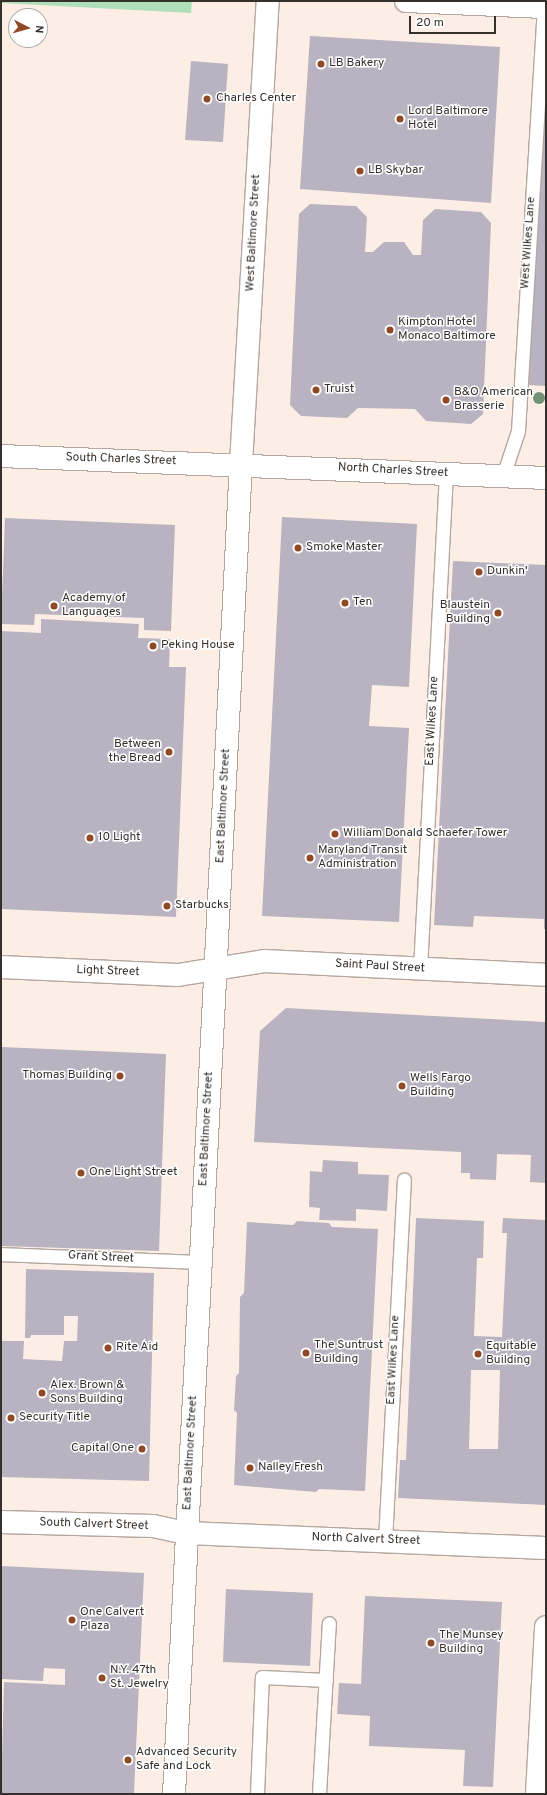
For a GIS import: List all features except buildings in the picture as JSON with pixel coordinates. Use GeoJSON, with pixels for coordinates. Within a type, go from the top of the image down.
{"type":"FeatureCollection","features":[{"type":"Feature","properties":{"kind":"main road","name":"West Baltimore Street"},"geometry":{"type":"LineString","coordinates":[[241,464],[268,1]]}},
{"type":"Feature","properties":{"kind":"main road"},"geometry":{"type":"LineString","coordinates":[[406,1],[545,7]]}},
{"type":"Feature","properties":{"kind":"main road","name":"South Charles Street"},"geometry":{"type":"LineString","coordinates":[[1,456],[241,464]]}},
{"type":"Feature","properties":{"kind":"main road","name":"North Charles Street"},"geometry":{"type":"LineString","coordinates":[[241,464],[546,478]]}},
{"type":"Feature","properties":{"kind":"main road","name":"East Baltimore Street"},"geometry":{"type":"LineString","coordinates":[[174,1794],[241,464]]}},
{"type":"Feature","properties":{"kind":"main road","name":"Saint Paul Street"},"geometry":{"type":"LineString","coordinates":[[215,969],[264,961],[546,975]]}},
{"type":"Feature","properties":{"kind":"main road","name":"Light Street"},"geometry":{"type":"LineString","coordinates":[[1,968],[178,975],[215,969]]}},
{"type":"Feature","properties":{"kind":"main road","name":"South Calvert Street"},"geometry":{"type":"LineString","coordinates":[[1,1522],[153,1526],[187,1533]]}},
{"type":"Feature","properties":{"kind":"main road","name":"North Calvert Street"},"geometry":{"type":"LineString","coordinates":[[187,1533],[546,1548]]}},
{"type":"Feature","properties":{"kind":"main road"},"geometry":{"type":"LineString","coordinates":[[537,1794],[546,1628]]}},
{"type":"Feature","properties":{"kind":"lane","name":"West Wilkes Lane"},"geometry":{"type":"LineString","coordinates":[[503,476],[518,431],[545,7]]}},
{"type":"Feature","properties":{"kind":"lane","name":"East Wilkes Lane"},"geometry":{"type":"LineString","coordinates":[[420,969],[446,473]]}},
{"type":"Feature","properties":{"kind":"lane","name":"East Wilkes Lane"},"geometry":{"type":"LineString","coordinates":[[385,1541],[404,1179]]}},
{"type":"Feature","properties":{"kind":"lane","name":"Grant Street"},"geometry":{"type":"LineString","coordinates":[[1,1254],[200,1262]]}},
{"type":"Feature","properties":{"kind":"lane"},"geometry":{"type":"LineString","coordinates":[[319,1794],[329,1623]]}},
{"type":"Feature","properties":{"kind":"lane"},"geometry":{"type":"LineString","coordinates":[[257,1794],[262,1677],[326,1680]]}},
{"type":"Feature","properties":{"kind":"green space"},"geometry":{"type":"Polygon","coordinates":[[[1,1],[192,1],[191,13],[1,3],[1,1]]]}},
{"type":"Feature","properties":{"kind":"place","name":"LB Bakery"},"geometry":{"type":"Point","coordinates":[321,64]}},
{"type":"Feature","properties":{"kind":"place","name":"Charles Center"},"geometry":{"type":"Point","coordinates":[207,99]}},
{"type":"Feature","properties":{"kind":"place","name":"Lord Baltimore Hotel"},"geometry":{"type":"Point","coordinates":[400,119]}},
{"type":"Feature","properties":{"kind":"place","name":"LB Skybar"},"geometry":{"type":"Point","coordinates":[360,171]}},
{"type":"Feature","properties":{"kind":"place","name":"Kimpton Hotel Monaco Baltimore"},"geometry":{"type":"Point","coordinates":[390,330]}},
{"type":"Feature","properties":{"kind":"place","name":"Truist"},"geometry":{"type":"Point","coordinates":[316,390]}},
{"type":"Feature","properties":{"kind":"place","name":"B&O American Brasserie"},"geometry":{"type":"Point","coordinates":[446,400]}},
{"type":"Feature","properties":{"kind":"place","name":"Smoke Master"},"geometry":{"type":"Point","coordinates":[298,548]}},
{"type":"Feature","properties":{"kind":"place","name":"Dunkin'"},"geometry":{"type":"Point","coordinates":[479,572]}},
{"type":"Feature","properties":{"kind":"place","name":"Ten"},"geometry":{"type":"Point","coordinates":[345,603]}},
{"type":"Feature","properties":{"kind":"place","name":"Academy of Languages"},"geometry":{"type":"Point","coordinates":[54,606]}},
{"type":"Feature","properties":{"kind":"place","name":"Blaustein Building"},"geometry":{"type":"Point","coordinates":[498,613]}},
{"type":"Feature","properties":{"kind":"place","name":"Peking House"},"geometry":{"type":"Point","coordinates":[153,646]}},
{"type":"Feature","properties":{"kind":"place","name":"Between the Bread"},"geometry":{"type":"Point","coordinates":[169,752]}},
{"type":"Feature","properties":{"kind":"place","name":"William Donald Schaefer Tower"},"geometry":{"type":"Point","coordinates":[335,834]}},
{"type":"Feature","properties":{"kind":"place","name":"10 Light"},"geometry":{"type":"Point","coordinates":[90,838]}},
{"type":"Feature","properties":{"kind":"place","name":"Maryland Transit Administration"},"geometry":{"type":"Point","coordinates":[310,858]}},
{"type":"Feature","properties":{"kind":"place","name":"Starbucks"},"geometry":{"type":"Point","coordinates":[167,906]}},
{"type":"Feature","properties":{"kind":"place","name":"Thomas Building"},"geometry":{"type":"Point","coordinates":[120,1076]}},
{"type":"Feature","properties":{"kind":"place","name":"Wells Fargo Building"},"geometry":{"type":"Point","coordinates":[402,1086]}},
{"type":"Feature","properties":{"kind":"place","name":"One Light Street"},"geometry":{"type":"Point","coordinates":[81,1173]}},
{"type":"Feature","properties":{"kind":"place","name":"Rite Aid"},"geometry":{"type":"Point","coordinates":[108,1348]}},
{"type":"Feature","properties":{"kind":"place","name":"The Suntrust Building"},"geometry":{"type":"Point","coordinates":[306,1353]}},
{"type":"Feature","properties":{"kind":"place","name":"Equitable Building"},"geometry":{"type":"Point","coordinates":[478,1354]}},
{"type":"Feature","properties":{"kind":"place","name":"Alex. Brown & Sons Building"},"geometry":{"type":"Point","coordinates":[42,1393]}},
{"type":"Feature","properties":{"kind":"place","name":"Security Title"},"geometry":{"type":"Point","coordinates":[11,1418]}},
{"type":"Feature","properties":{"kind":"place","name":"Capital One"},"geometry":{"type":"Point","coordinates":[142,1449]}},
{"type":"Feature","properties":{"kind":"place","name":"Nalley Fresh"},"geometry":{"type":"Point","coordinates":[250,1468]}},
{"type":"Feature","properties":{"kind":"place","name":"One Calvert Plaza"},"geometry":{"type":"Point","coordinates":[72,1620]}},
{"type":"Feature","properties":{"kind":"place","name":"The Munsey Building"},"geometry":{"type":"Point","coordinates":[431,1643]}},
{"type":"Feature","properties":{"kind":"place","name":"N.Y. 47th St. Jewelry"},"geometry":{"type":"Point","coordinates":[102,1678]}},
{"type":"Feature","properties":{"kind":"place","name":"Advanced Security Safe and Lock"},"geometry":{"type":"Point","coordinates":[128,1760]}}]}
